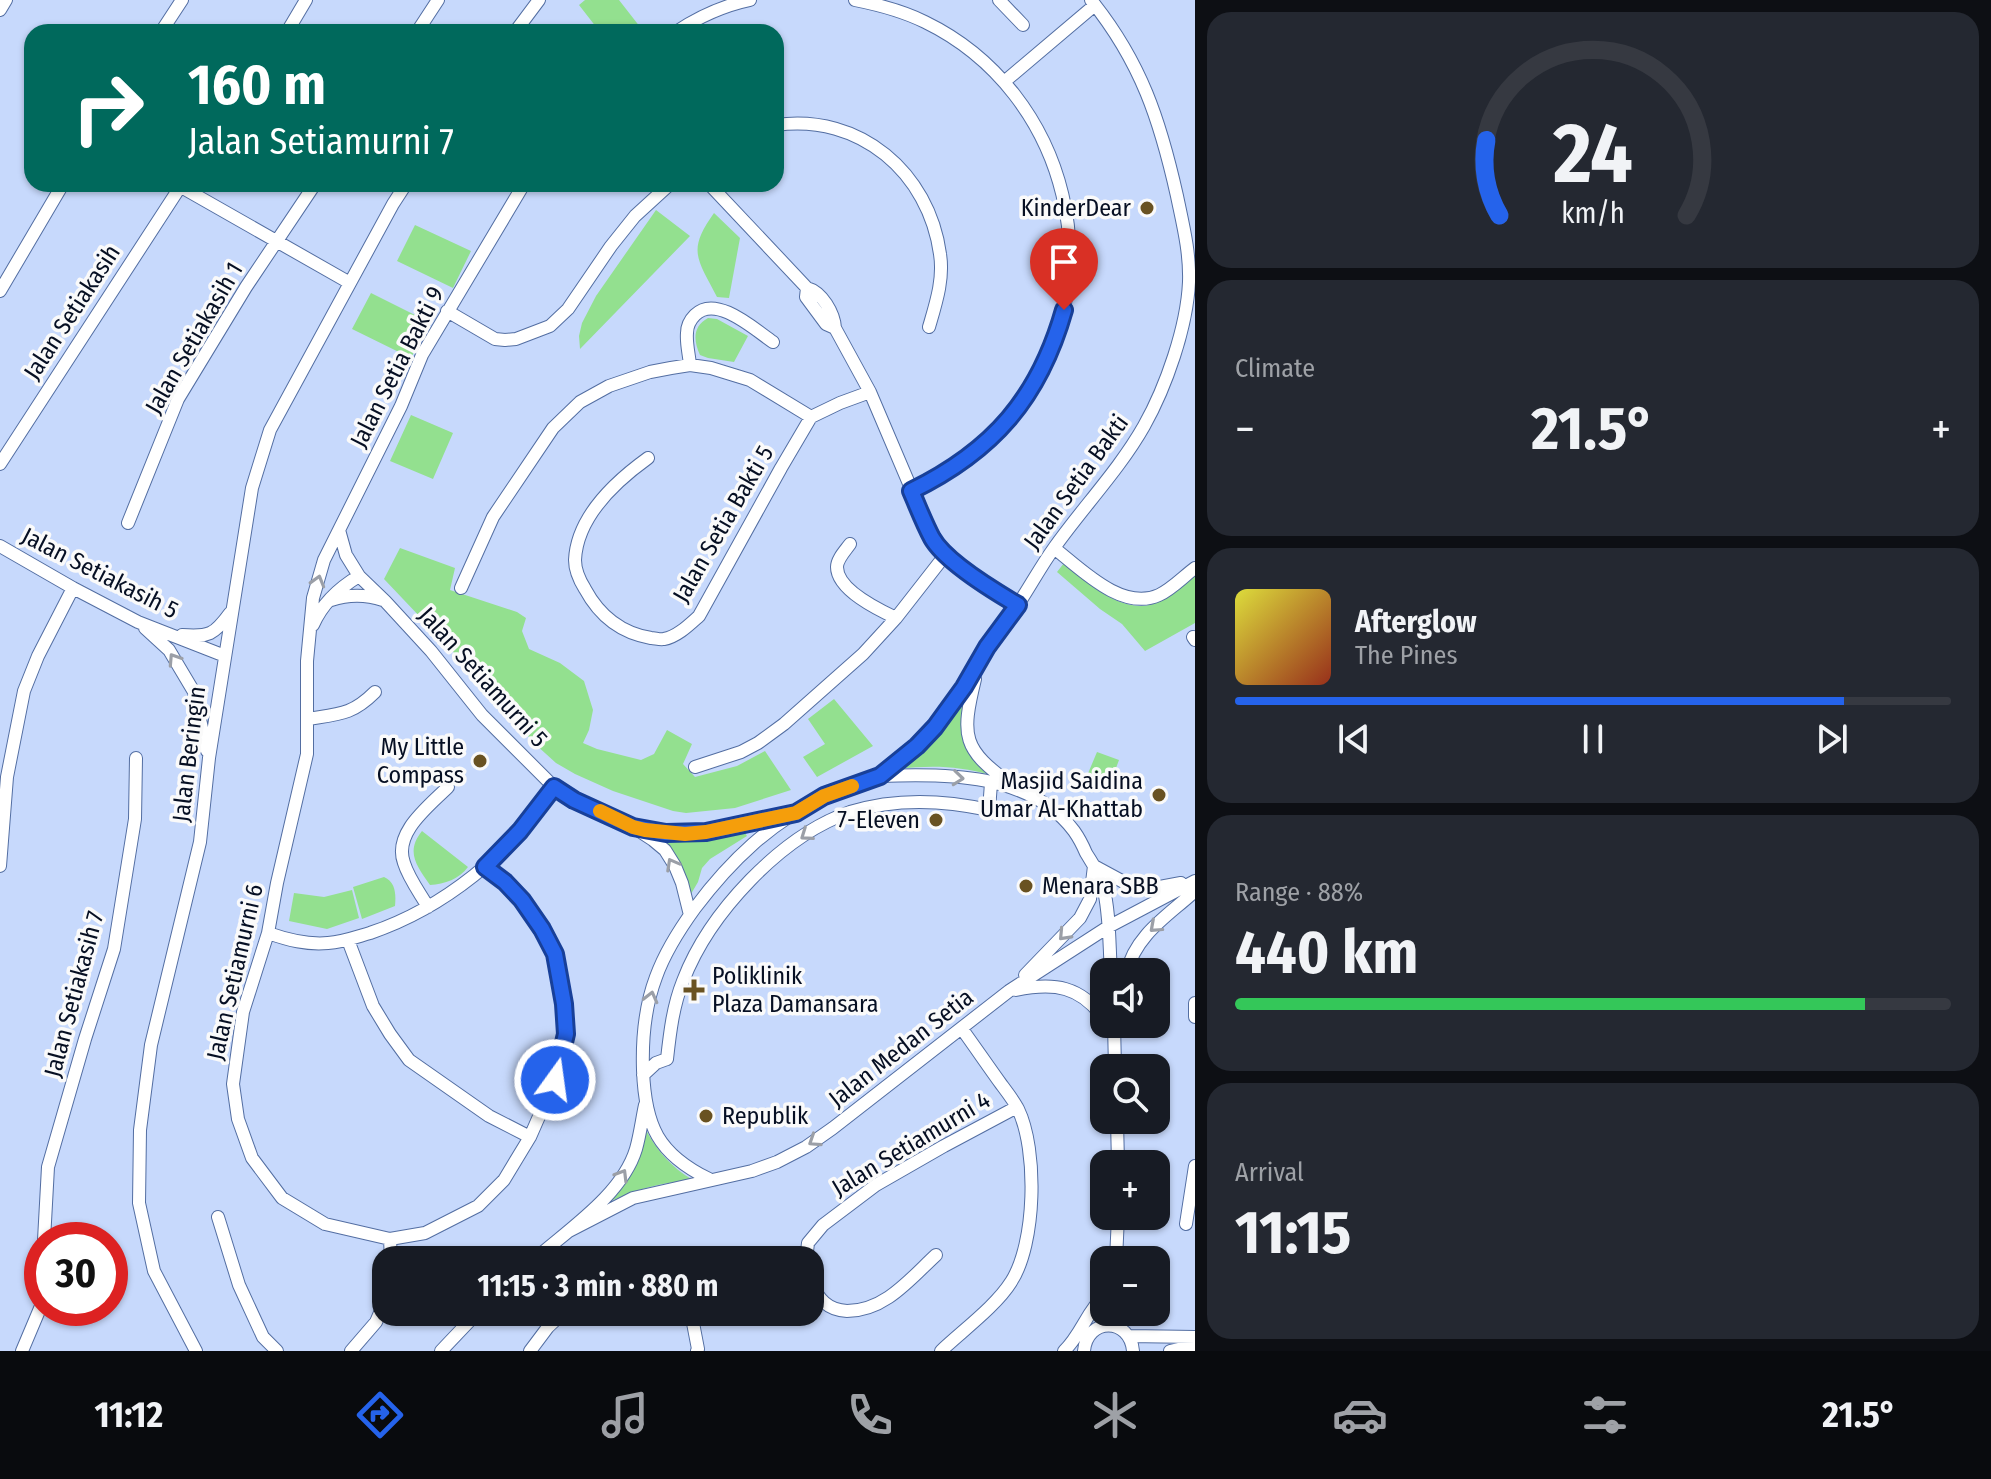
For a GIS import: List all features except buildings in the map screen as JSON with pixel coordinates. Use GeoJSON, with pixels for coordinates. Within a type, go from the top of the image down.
{"type":"FeatureCollection","features":[{"type":"Feature","properties":{"kind":"street"},"geometry":{"type":"LineString","coordinates":[[166,24],[182,0]]}},
{"type":"Feature","properties":{"kind":"street"},"geometry":{"type":"LineString","coordinates":[[292,24],[306,0]]}},
{"type":"Feature","properties":{"kind":"street"},"geometry":{"type":"LineString","coordinates":[[422,24],[438,0]]}},
{"type":"Feature","properties":{"kind":"street"},"geometry":{"type":"LineString","coordinates":[[521,24],[539,0]]}},
{"type":"Feature","properties":{"kind":"street"},"geometry":{"type":"LineString","coordinates":[[689,24],[720,3],[750,0]]}},
{"type":"Feature","properties":{"kind":"street"},"geometry":{"type":"LineString","coordinates":[[855,0],[881,3],[941,30],[968,48],[1004,82],[1036,125],[1048,150],[1058,175],[1069,229],[1069,269],[1064,310],[1046,361],[1018,408],[990,439],[959,465],[911,491]]}},
{"type":"Feature","properties":{"kind":"street"},"geometry":{"type":"LineString","coordinates":[[999,0],[1023,25]]}},
{"type":"Feature","properties":{"kind":"street"},"geometry":{"type":"LineString","coordinates":[[1004,82],[1093,2]]}},
{"type":"Feature","properties":{"kind":"street","name":"Jalan Setia Bakti"},"geometry":{"type":"LineString","coordinates":[[880,776],[935,727],[1054,548],[1112,474],[1145,425],[1189,322],[1188,244],[1157,115],[1135,65],[1093,2]]}},
{"type":"Feature","properties":{"kind":"street"},"geometry":{"type":"LineString","coordinates":[[784,124],[816,125],[859,137],[892,160],[910,179],[931,216],[941,256],[939,292],[929,327]]}},
{"type":"Feature","properties":{"kind":"street"},"geometry":{"type":"LineString","coordinates":[[0,291],[58,192]]}},
{"type":"Feature","properties":{"kind":"street","name":"Jalan Setiakasih"},"geometry":{"type":"LineString","coordinates":[[0,464],[175,192]]}},
{"type":"Feature","properties":{"kind":"street"},"geometry":{"type":"LineString","coordinates":[[192,192],[350,283]]}},
{"type":"Feature","properties":{"kind":"street","name":"Jalan Setiakasih 1"},"geometry":{"type":"LineString","coordinates":[[128,523],[178,399],[246,287],[310,192]]}},
{"type":"Feature","properties":{"kind":"street","name":"Jalan Beringin"},"geometry":{"type":"LineString","coordinates":[[196,1351],[154,1271],[139,1203],[140,1130],[151,1045],[200,842],[209,758],[252,488],[270,430],[401,192]]}},
{"type":"Feature","properties":{"kind":"street","name":"Jalan Setia Bakti 9"},"geometry":{"type":"LineString","coordinates":[[339,530],[401,406],[422,355],[519,192]]}},
{"type":"Feature","properties":{"kind":"street"},"geometry":{"type":"LineString","coordinates":[[447,311],[495,339],[516,339],[550,326],[568,309],[635,216],[661,192]]}},
{"type":"Feature","properties":{"kind":"street"},"geometry":{"type":"LineString","coordinates":[[717,192],[807,288],[815,290],[834,317],[835,328],[870,392],[933,540],[946,554],[1018,605]]}},
{"type":"Feature","properties":{"kind":"street"},"geometry":{"type":"LineString","coordinates":[[690,365],[688,327],[697,313],[708,308],[715,307],[733,315],[773,342]]}},
{"type":"Feature","properties":{"kind":"street"},"geometry":{"type":"LineString","coordinates":[[461,588],[493,517],[553,428],[580,402],[609,386],[650,372],[690,365],[711,368],[750,380],[811,417],[870,392]]}},
{"type":"Feature","properties":{"kind":"street","name":"Jalan Setia Bakti 5"},"geometry":{"type":"LineString","coordinates":[[648,458],[608,491],[593,512],[582,531],[575,563],[580,581],[592,603],[609,621],[640,636],[664,639],[699,616],[811,417]]}},
{"type":"Feature","properties":{"kind":"street","name":"Jalan Setiamurni 5"},"geometry":{"type":"LineString","coordinates":[[339,530],[346,555],[359,576],[431,651],[482,715],[554,787],[574,800],[633,827],[665,850],[682,883],[690,915]]}},
{"type":"Feature","properties":{"kind":"street","name":"Jalan Setiamurni 6"},"geometry":{"type":"LineString","coordinates":[[339,530],[324,560],[313,598],[307,661],[307,754],[268,933],[243,1012],[233,1084],[238,1119],[252,1158],[282,1198],[325,1224],[390,1239],[425,1233],[478,1206],[504,1180],[530,1137],[555,1080],[562,1055],[566,1034],[564,1004],[555,954],[542,929],[522,900],[485,867]]}},
{"type":"Feature","properties":{"kind":"street"},"geometry":{"type":"LineString","coordinates":[[850,544],[840,557],[837,568],[840,578],[868,604],[896,618]]}},
{"type":"Feature","properties":{"kind":"street","name":"Jalan Setiakasih 5"},"geometry":{"type":"LineString","coordinates":[[0,546],[138,622],[225,656]]}},
{"type":"Feature","properties":{"kind":"street"},"geometry":{"type":"LineString","coordinates":[[1054,548],[1111,592],[1135,599],[1158,596],[1195,568]]}},
{"type":"Feature","properties":{"kind":"street"},"geometry":{"type":"LineString","coordinates":[[695,767],[741,752],[776,730],[863,654],[896,618],[946,554]]}},
{"type":"Feature","properties":{"kind":"street","name":"Jalan Setiamurni 6"},"geometry":{"type":"LineString","coordinates":[[309,636],[328,601],[359,576]]}},
{"type":"Feature","properties":{"kind":"street"},"geometry":{"type":"LineString","coordinates":[[0,866],[7,777],[24,691],[73,588]]}},
{"type":"Feature","properties":{"kind":"street","name":"Jalan Setiamurni 5"},"geometry":{"type":"LineString","coordinates":[[328,601],[357,595],[385,601]]}},
{"type":"Feature","properties":{"kind":"street"},"geometry":{"type":"LineString","coordinates":[[171,635],[203,637],[220,628],[233,609]]}},
{"type":"Feature","properties":{"kind":"street"},"geometry":{"type":"LineString","coordinates":[[138,622],[169,650],[194,692],[209,758]]}},
{"type":"Feature","properties":{"kind":"street","name":"Jalan Setia Bakti"},"geometry":{"type":"LineString","coordinates":[[978,664],[967,710],[968,737],[985,763],[1057,814],[1074,831],[1102,882],[1110,958]]}},
{"type":"Feature","properties":{"kind":"street"},"geometry":{"type":"LineString","coordinates":[[308,719],[350,712],[362,706],[375,692]]}},
{"type":"Feature","properties":{"kind":"street","name":"Jalan Setiakasih 7"},"geometry":{"type":"LineString","coordinates":[[45,1222],[48,1167],[114,949],[135,819],[136,758]]}},
{"type":"Feature","properties":{"kind":"street"},"geometry":{"type":"LineString","coordinates":[[709,1179],[688,1169],[673,1157],[648,1115],[643,1075],[644,1041],[656,977],[670,945],[690,915],[725,870],[749,846],[824,796],[880,776]]}},
{"type":"Feature","properties":{"kind":"street","name":"Jalan Setia Bakti"},"geometry":{"type":"LineString","coordinates":[[880,776],[937,776],[1020,790]]}},
{"type":"Feature","properties":{"kind":"street"},"geometry":{"type":"LineString","coordinates":[[667,1059],[672,1019],[689,966],[719,915],[759,871],[812,830],[853,812],[910,802],[989,810],[991,783]]}},
{"type":"Feature","properties":{"kind":"street"},"geometry":{"type":"LineString","coordinates":[[428,907],[405,867],[402,840],[406,831],[448,787]]}},
{"type":"Feature","properties":{"kind":"street"},"geometry":{"type":"LineString","coordinates":[[268,933],[308,943],[348,940],[389,926],[428,907],[485,867],[520,831],[554,787]]}},
{"type":"Feature","properties":{"kind":"street","name":"Jalan Setiamurni 5"},"geometry":{"type":"LineString","coordinates":[[633,827],[666,833],[706,832],[796,813]]}},
{"type":"Feature","properties":{"kind":"street"},"geometry":{"type":"LineString","coordinates":[[1009,991],[1080,918],[1090,899],[1094,866],[1131,886],[1149,889],[1195,881]]}},
{"type":"Feature","properties":{"kind":"street","name":"Jalan Medan Setia"},"geometry":{"type":"LineString","coordinates":[[569,1231],[633,1198],[752,1171],[806,1147],[1009,991],[1108,927],[1195,881]]}},
{"type":"Feature","properties":{"kind":"street"},"geometry":{"type":"LineString","coordinates":[[1132,958],[1147,933],[1195,891]]}},
{"type":"Feature","properties":{"kind":"street"},"geometry":{"type":"LineString","coordinates":[[348,940],[373,1006],[409,1060],[489,1116],[530,1137]]}},
{"type":"Feature","properties":{"kind":"street"},"geometry":{"type":"LineString","coordinates":[[1009,991],[1037,986],[1063,987],[1090,1003]]}},
{"type":"Feature","properties":{"kind":"street"},"geometry":{"type":"LineString","coordinates":[[1195,1003],[1195,1017]]}},
{"type":"Feature","properties":{"kind":"street"},"geometry":{"type":"LineString","coordinates":[[941,1351],[1009,1285],[1025,1251],[1029,1213],[1032,1160],[1025,1126],[1017,1107],[962,1029]]}},
{"type":"Feature","properties":{"kind":"street"},"geometry":{"type":"LineString","coordinates":[[644,1041],[667,1059]]}},
{"type":"Feature","properties":{"kind":"street"},"geometry":{"type":"LineString","coordinates":[[643,1075],[656,1063],[667,1059]]}},
{"type":"Feature","properties":{"kind":"street"},"geometry":{"type":"LineString","coordinates":[[551,1246],[614,1188],[628,1167],[635,1150],[645,1102]]}},
{"type":"Feature","properties":{"kind":"street","name":"Jalan Setiamurni 4"},"geometry":{"type":"LineString","coordinates":[[808,1246],[823,1225],[876,1185],[1017,1107]]}},
{"type":"Feature","properties":{"kind":"street"},"geometry":{"type":"LineString","coordinates":[[1186,1224],[1195,1166]]}},
{"type":"Feature","properties":{"kind":"street"},"geometry":{"type":"LineString","coordinates":[[218,1217],[239,1285],[263,1337],[277,1351]]}},
{"type":"Feature","properties":{"kind":"street"},"geometry":{"type":"LineString","coordinates":[[390,1239],[390,1246]]}},
{"type":"Feature","properties":{"kind":"street"},"geometry":{"type":"LineString","coordinates":[[824,1302],[835,1311],[863,1311],[886,1301],[936,1255]]}},
{"type":"Feature","properties":{"kind":"street"},"geometry":{"type":"LineString","coordinates":[[1064,1351],[1090,1314]]}},
{"type":"Feature","properties":{"kind":"street"},"geometry":{"type":"LineString","coordinates":[[1083,1349],[1089,1335],[1108,1325],[1126,1333],[1195,1337]]}},
{"type":"Feature","properties":{"kind":"street"},"geometry":{"type":"LineString","coordinates":[[22,1351],[33,1326]]}},
{"type":"Feature","properties":{"kind":"street"},"geometry":{"type":"LineString","coordinates":[[351,1351],[373,1326]]}},
{"type":"Feature","properties":{"kind":"street"},"geometry":{"type":"LineString","coordinates":[[441,1351],[465,1326]]}},
{"type":"Feature","properties":{"kind":"street"},"geometry":{"type":"LineString","coordinates":[[530,1351],[549,1326]]}},
{"type":"Feature","properties":{"kind":"street"},"geometry":{"type":"LineString","coordinates":[[693,1326],[697,1351]]}},
{"type":"Feature","properties":{"kind":"street"},"geometry":{"type":"LineString","coordinates":[[1124,1326],[1133,1351]]}},
{"type":"Feature","properties":{"kind":"street"},"geometry":{"type":"LineString","coordinates":[[1170,1351],[1195,1345]]}},
{"type":"Feature","properties":{"kind":"green space"},"geometry":{"type":"Polygon","coordinates":[[[585,0],[619,0],[638,24],[594,24],[579,5],[585,0]]]}},
{"type":"Feature","properties":{"kind":"green space"},"geometry":{"type":"Polygon","coordinates":[[[656,210],[690,236],[580,349],[582,323],[596,296],[656,210]]]}},
{"type":"Feature","properties":{"kind":"green space"},"geometry":{"type":"Polygon","coordinates":[[[714,213],[740,238],[729,298],[717,297],[698,255],[700,237],[714,213]]]}},
{"type":"Feature","properties":{"kind":"green space"},"geometry":{"type":"Polygon","coordinates":[[[415,225],[471,251],[453,288],[397,261],[415,225]]]}},
{"type":"Feature","properties":{"kind":"green space"},"geometry":{"type":"Polygon","coordinates":[[[371,293],[429,322],[411,358],[352,329],[371,293]]]}},
{"type":"Feature","properties":{"kind":"green space"},"geometry":{"type":"Polygon","coordinates":[[[708,318],[717,319],[748,336],[734,362],[700,355],[696,334],[699,325],[708,318]]]}},
{"type":"Feature","properties":{"kind":"green space"},"geometry":{"type":"Polygon","coordinates":[[[411,415],[453,433],[433,479],[390,461],[411,415]]]}},
{"type":"Feature","properties":{"kind":"green space"},"geometry":{"type":"Polygon","coordinates":[[[400,548],[455,568],[450,590],[517,612],[526,618],[522,631],[529,649],[560,663],[584,681],[593,710],[583,743],[641,760],[654,754],[667,730],[692,744],[683,764],[695,777],[737,766],[765,751],[791,790],[735,808],[686,813],[613,791],[556,763],[384,579],[400,548]]]}},
{"type":"Feature","properties":{"kind":"green space"},"geometry":{"type":"Polygon","coordinates":[[[1064,563],[1105,594],[1141,606],[1164,599],[1195,574],[1195,623],[1145,651],[1122,624],[1057,572],[1064,563]]]}},
{"type":"Feature","properties":{"kind":"green space"},"geometry":{"type":"Polygon","coordinates":[[[963,696],[965,744],[975,761],[992,775],[945,767],[897,769],[934,736],[963,696]]]}},
{"type":"Feature","properties":{"kind":"green space"},"geometry":{"type":"Polygon","coordinates":[[[834,699],[873,746],[817,777],[803,757],[825,744],[808,719],[834,699]]]}},
{"type":"Feature","properties":{"kind":"green space"},"geometry":{"type":"Polygon","coordinates":[[[1097,752],[1119,760],[1107,792],[1084,783],[1097,752]]]}},
{"type":"Feature","properties":{"kind":"green space"},"geometry":{"type":"Polygon","coordinates":[[[741,827],[747,836],[710,859],[702,868],[688,899],[653,834],[741,827]]]}},
{"type":"Feature","properties":{"kind":"green space"},"geometry":{"type":"Polygon","coordinates":[[[422,831],[468,867],[451,880],[430,885],[415,859],[414,846],[422,831]]]}},
{"type":"Feature","properties":{"kind":"green space"},"geometry":{"type":"Polygon","coordinates":[[[384,877],[393,885],[395,906],[362,919],[353,887],[384,877]]]}},
{"type":"Feature","properties":{"kind":"green space"},"geometry":{"type":"Polygon","coordinates":[[[352,890],[359,918],[327,929],[289,921],[294,893],[324,897],[352,890]]]}},
{"type":"Feature","properties":{"kind":"green space"},"geometry":{"type":"Polygon","coordinates":[[[645,1128],[665,1158],[693,1180],[651,1187],[611,1201],[625,1182],[645,1128]]]}},
{"type":"Feature","properties":{"kind":"slow traffic"},"geometry":{"type":"LineString","coordinates":[[600,811],[645,830],[685,834],[706,832],[796,813],[824,796],[852,786]]}},
{"type":"Feature","properties":{"kind":"place","name":"KinderDear"},"geometry":{"type":"Point","coordinates":[1147,208]}},
{"type":"Feature","properties":{"kind":"place","name":"My Little Compass"},"geometry":{"type":"Point","coordinates":[480,761]}},
{"type":"Feature","properties":{"kind":"place","name":"Masjid Saidina Umar Al-Khattab"},"geometry":{"type":"Point","coordinates":[1159,795]}},
{"type":"Feature","properties":{"kind":"place","name":"7-Eleven"},"geometry":{"type":"Point","coordinates":[936,820]}},
{"type":"Feature","properties":{"kind":"place","name":"Menara SBB"},"geometry":{"type":"Point","coordinates":[1026,886]}},
{"type":"Feature","properties":{"kind":"place","name":"Poliklinik Plaza Damansara"},"geometry":{"type":"Point","coordinates":[694,990]}},
{"type":"Feature","properties":{"kind":"place","name":"Republik"},"geometry":{"type":"Point","coordinates":[706,1116]}},
{"type":"Feature","properties":{"kind":"route"},"geometry":{"type":"LineString","coordinates":[[555,1080],[566,1034],[555,954],[522,900],[485,867],[520,831],[554,787],[574,800],[633,827],[666,833],[706,832],[796,813],[824,796],[880,776],[917,746],[964,687],[987,647],[1018,605],[946,554],[933,540],[911,491],[959,465],[981,448],[1018,408],[1046,361],[1064,310]]}}]}
